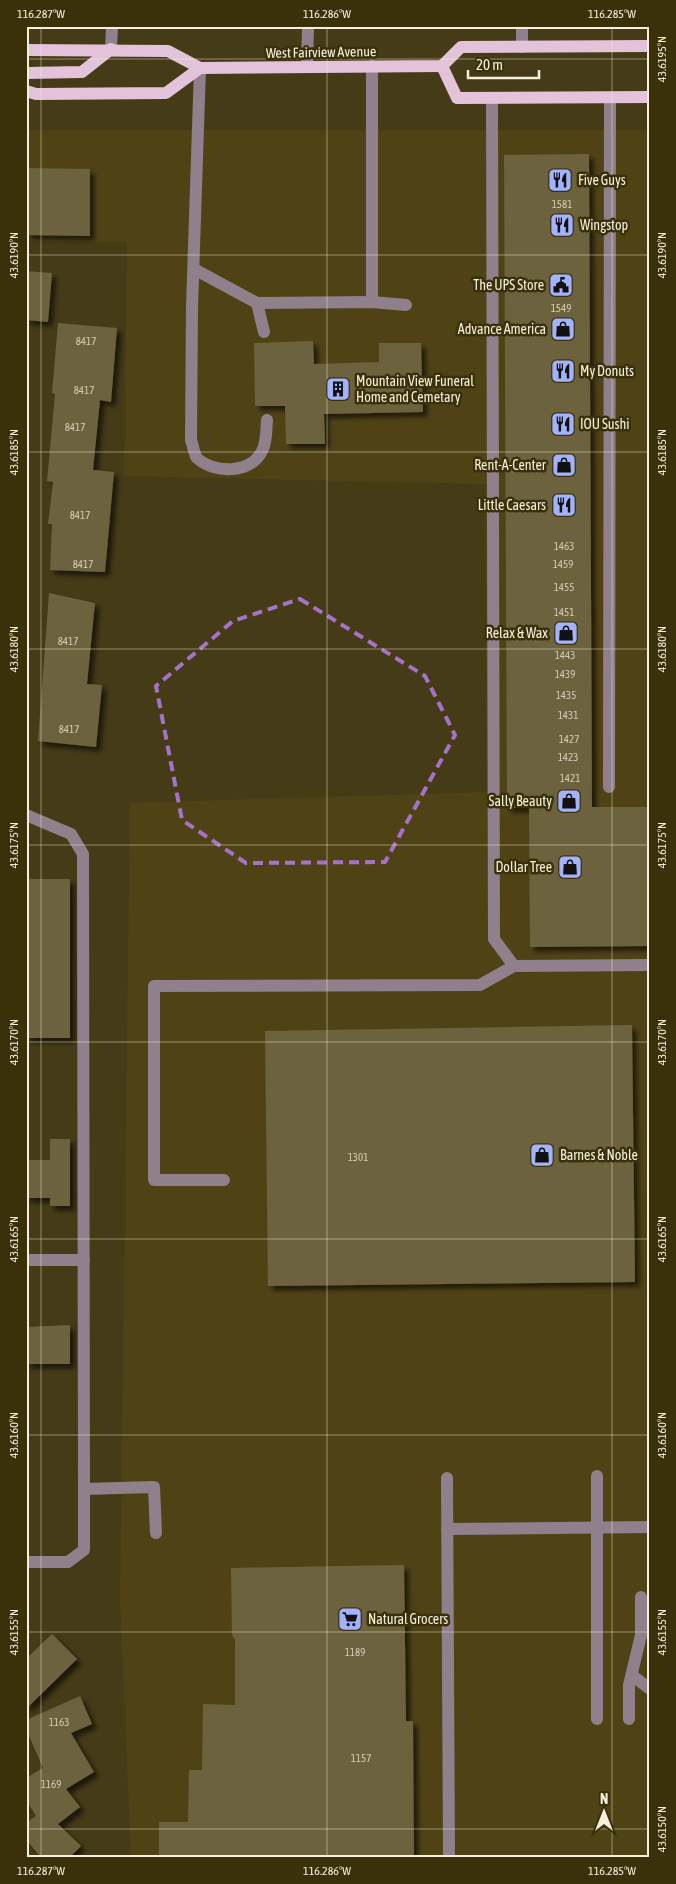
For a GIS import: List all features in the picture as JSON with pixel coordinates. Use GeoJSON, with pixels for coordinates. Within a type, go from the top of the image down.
{"type":"FeatureCollection","features":[{"type":"Feature","properties":{"kind":"main road"},"geometry":{"type":"LineString","coordinates":[[650,46],[461,47],[442,66],[457,98],[650,97]]}},
{"type":"Feature","properties":{"kind":"main road","name":"West Fairview Avenue"},"geometry":{"type":"LineString","coordinates":[[26,50],[111,49],[168,51],[200,68],[442,66]]}},
{"type":"Feature","properties":{"kind":"main road"},"geometry":{"type":"LineString","coordinates":[[26,72],[82,72],[111,49]]}},
{"type":"Feature","properties":{"kind":"main road"},"geometry":{"type":"LineString","coordinates":[[26,91],[36,94],[166,93],[200,68]]}},
{"type":"Feature","properties":{"kind":"street"},"geometry":{"type":"LineString","coordinates":[[111,49],[112,26]]}},
{"type":"Feature","properties":{"kind":"street"},"geometry":{"type":"LineString","coordinates":[[307,67],[308,26]]}},
{"type":"Feature","properties":{"kind":"street"},"geometry":{"type":"LineString","coordinates":[[522,26],[522,47]]}},
{"type":"Feature","properties":{"kind":"street"},"geometry":{"type":"LineString","coordinates":[[372,66],[372,302]]}},
{"type":"Feature","properties":{"kind":"street"},"geometry":{"type":"LineString","coordinates":[[200,68],[191,440],[196,457],[208,465],[225,470],[251,464],[262,452],[266,437],[267,420]]}},
{"type":"Feature","properties":{"kind":"street"},"geometry":{"type":"LineString","coordinates":[[492,98],[494,939],[514,966]]}},
{"type":"Feature","properties":{"kind":"street"},"geometry":{"type":"LineString","coordinates":[[609,787],[610,98]]}},
{"type":"Feature","properties":{"kind":"street"},"geometry":{"type":"LineString","coordinates":[[194,270],[257,303],[372,302],[406,305]]}},
{"type":"Feature","properties":{"kind":"street"},"geometry":{"type":"LineString","coordinates":[[257,303],[264,332]]}},
{"type":"Feature","properties":{"kind":"street"},"geometry":{"type":"LineString","coordinates":[[26,815],[71,834],[83,854],[84,1260],[84,1550],[68,1562],[26,1562]]}},
{"type":"Feature","properties":{"kind":"street"},"geometry":{"type":"LineString","coordinates":[[224,1180],[154,1180],[154,986],[480,985],[514,966],[650,965]]}},
{"type":"Feature","properties":{"kind":"street"},"geometry":{"type":"LineString","coordinates":[[26,1260],[84,1260]]}},
{"type":"Feature","properties":{"kind":"street"},"geometry":{"type":"LineString","coordinates":[[597,1476],[597,1719]]}},
{"type":"Feature","properties":{"kind":"street"},"geometry":{"type":"LineString","coordinates":[[447,1478],[449,1858]]}},
{"type":"Feature","properties":{"kind":"street"},"geometry":{"type":"LineString","coordinates":[[84,1489],[154,1487],[156,1533]]}},
{"type":"Feature","properties":{"kind":"street"},"geometry":{"type":"LineString","coordinates":[[447,1529],[650,1527]]}},
{"type":"Feature","properties":{"kind":"street"},"geometry":{"type":"LineString","coordinates":[[628,1719],[629,1685],[646,1639],[641,1597]]}},
{"type":"Feature","properties":{"kind":"street"},"geometry":{"type":"LineString","coordinates":[[632,1676],[650,1689]]}},
{"type":"Feature","properties":{"kind":"highlighted area"},"geometry":{"type":"Polygon","coordinates":[[[300,599],[425,676],[455,735],[385,862],[246,863],[182,820],[156,686],[233,621],[300,599]]]}},
{"type":"Feature","properties":{"kind":"shaded area"},"geometry":{"type":"Polygon","coordinates":[[[26,130],[650,130],[650,1858],[131,1858],[120,1599],[130,803],[487,792],[485,484],[124,476],[127,242],[26,242],[26,130]]]}},
{"type":"Feature","properties":{"kind":"building"},"geometry":{"type":"Polygon","coordinates":[[[589,154],[592,807],[650,807],[650,946],[530,947],[529,808],[507,808],[504,155],[589,154]]]}},
{"type":"Feature","properties":{"kind":"building"},"geometry":{"type":"Polygon","coordinates":[[[26,168],[90,169],[90,236],[26,235],[26,168]]]}},
{"type":"Feature","properties":{"kind":"building"},"geometry":{"type":"Polygon","coordinates":[[[26,271],[52,273],[48,322],[26,320],[26,271]]]}},
{"type":"Feature","properties":{"kind":"building"},"geometry":{"type":"Polygon","coordinates":[[[58,323],[117,328],[111,402],[100,400],[93,470],[114,472],[105,572],[50,570],[52,524],[48,524],[53,482],[47,481],[55,394],[52,393],[58,323]]]}},
{"type":"Feature","properties":{"kind":"building","name":"Mountain View Funeral Home and Cemetary"},"geometry":{"type":"Polygon","coordinates":[[[313,341],[314,364],[379,362],[379,343],[421,343],[423,412],[324,414],[325,444],[286,444],[285,406],[255,406],[254,343],[313,341]]]}},
{"type":"Feature","properties":{"kind":"building"},"geometry":{"type":"Polygon","coordinates":[[[49,593],[95,603],[87,684],[102,685],[96,747],[38,741],[49,593]]]}},
{"type":"Feature","properties":{"kind":"building"},"geometry":{"type":"Polygon","coordinates":[[[26,879],[70,879],[70,1038],[26,1038],[26,879]]]}},
{"type":"Feature","properties":{"kind":"building"},"geometry":{"type":"Polygon","coordinates":[[[632,1025],[635,1282],[268,1286],[265,1031],[632,1025]]]}},
{"type":"Feature","properties":{"kind":"building"},"geometry":{"type":"Polygon","coordinates":[[[50,1139],[70,1139],[70,1206],[50,1206],[50,1198],[26,1198],[26,1160],[50,1160],[50,1139]]]}},
{"type":"Feature","properties":{"kind":"building"},"geometry":{"type":"Polygon","coordinates":[[[70,1325],[70,1364],[26,1364],[26,1327],[70,1325]]]}},
{"type":"Feature","properties":{"kind":"building"},"geometry":{"type":"Polygon","coordinates":[[[404,1565],[406,1721],[413,1721],[414,1858],[159,1858],[159,1822],[188,1822],[189,1770],[202,1770],[203,1704],[235,1705],[235,1640],[232,1635],[231,1568],[404,1565]]]}},
{"type":"Feature","properties":{"kind":"building"},"geometry":{"type":"Polygon","coordinates":[[[52,1634],[77,1659],[26,1709],[26,1659],[52,1634]]]}},
{"type":"Feature","properties":{"kind":"building"},"geometry":{"type":"Polygon","coordinates":[[[80,1696],[92,1724],[71,1733],[94,1772],[66,1789],[80,1807],[58,1824],[81,1846],[69,1858],[41,1858],[26,1839],[26,1823],[36,1816],[26,1800],[26,1778],[43,1768],[26,1729],[26,1720],[80,1696]]]}},
{"type":"Feature","properties":{"kind":"place","name":"Five Guys"},"geometry":{"type":"Point","coordinates":[560,180]}},
{"type":"Feature","properties":{"kind":"place","name":"Wingstop"},"geometry":{"type":"Point","coordinates":[562,225]}},
{"type":"Feature","properties":{"kind":"place","name":"The UPS Store"},"geometry":{"type":"Point","coordinates":[561,285]}},
{"type":"Feature","properties":{"kind":"place","name":"Advance America"},"geometry":{"type":"Point","coordinates":[563,329]}},
{"type":"Feature","properties":{"kind":"place","name":"My Donuts"},"geometry":{"type":"Point","coordinates":[563,371]}},
{"type":"Feature","properties":{"kind":"place","name":"Mountain View Funeral Home and Cemetary"},"geometry":{"type":"Point","coordinates":[338,389]}},
{"type":"Feature","properties":{"kind":"place","name":"IOU Sushi"},"geometry":{"type":"Point","coordinates":[563,424]}},
{"type":"Feature","properties":{"kind":"place","name":"Rent-A-Center"},"geometry":{"type":"Point","coordinates":[564,465]}},
{"type":"Feature","properties":{"kind":"place","name":"Little Caesars"},"geometry":{"type":"Point","coordinates":[564,505]}},
{"type":"Feature","properties":{"kind":"place","name":"Relax & Wax"},"geometry":{"type":"Point","coordinates":[566,633]}},
{"type":"Feature","properties":{"kind":"place","name":"Sally Beauty"},"geometry":{"type":"Point","coordinates":[569,801]}},
{"type":"Feature","properties":{"kind":"place","name":"Dollar Tree"},"geometry":{"type":"Point","coordinates":[570,867]}},
{"type":"Feature","properties":{"kind":"place","name":"Barnes & Noble"},"geometry":{"type":"Point","coordinates":[542,1155]}},
{"type":"Feature","properties":{"kind":"place","name":"Natural Grocers"},"geometry":{"type":"Point","coordinates":[350,1619]}}]}
